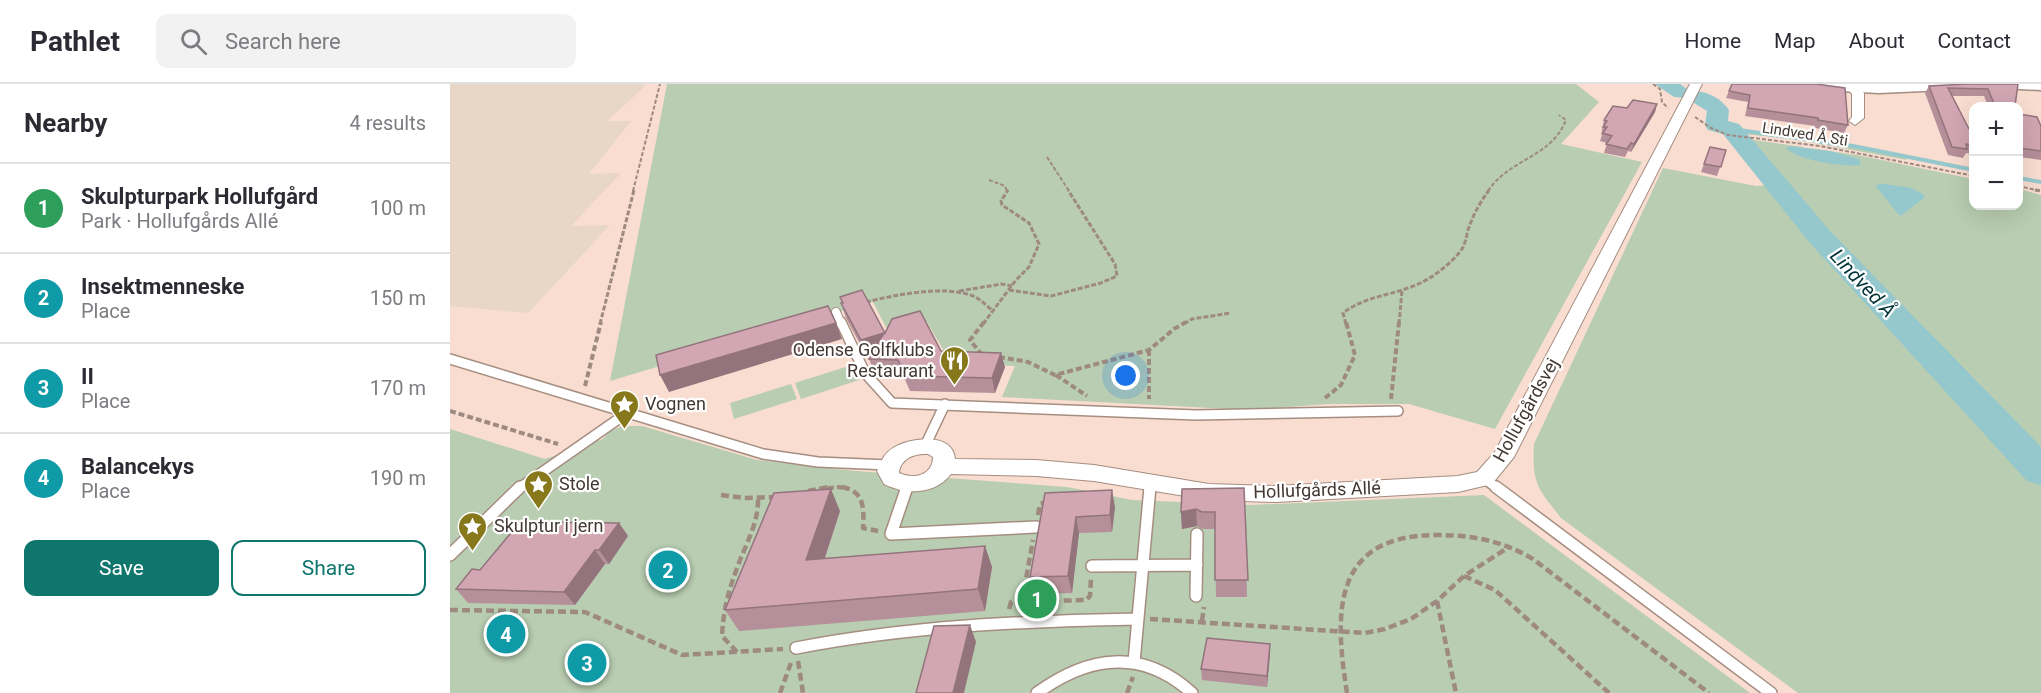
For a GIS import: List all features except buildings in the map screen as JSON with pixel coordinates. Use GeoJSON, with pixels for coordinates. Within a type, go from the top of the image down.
{"type":"FeatureCollection","features":[{"type":"Feature","properties":{"kind":"street","name":"Hollufgårdsvej"},"geometry":{"type":"LineString","coordinates":[[1484,478],[1503,457],[1696,84]]}},
{"type":"Feature","properties":{"kind":"street"},"geometry":{"type":"LineString","coordinates":[[1802,84],[1851,87],[1969,84]]}},
{"type":"Feature","properties":{"kind":"street"},"geometry":{"type":"LineString","coordinates":[[2019,84],[2041,85]]}},
{"type":"Feature","properties":{"kind":"street"},"geometry":{"type":"LineString","coordinates":[[1851,87],[1858,93],[1858,118],[1855,121]]}},
{"type":"Feature","properties":{"kind":"street"},"geometry":{"type":"LineString","coordinates":[[925,446],[939,450],[945,459],[944,466],[934,477],[926,482],[908,485],[891,479],[888,472],[889,465],[903,451],[925,446]]}},
{"type":"Feature","properties":{"kind":"street","name":"Hollufgårds Allé"},"geometry":{"type":"LineString","coordinates":[[944,466],[1036,468],[1094,473],[1209,492],[1275,494],[1458,484],[1484,478]]}},
{"type":"Feature","properties":{"kind":"lane"},"geometry":{"type":"LineString","coordinates":[[836,312],[876,390],[892,403],[1196,415],[1398,411]]}},
{"type":"Feature","properties":{"kind":"lane"},"geometry":{"type":"LineString","coordinates":[[450,359],[763,454],[818,462],[889,465]]}},
{"type":"Feature","properties":{"kind":"lane"},"geometry":{"type":"LineString","coordinates":[[925,446],[945,404]]}},
{"type":"Feature","properties":{"kind":"lane"},"geometry":{"type":"LineString","coordinates":[[450,555],[522,485],[572,448],[627,412]]}},
{"type":"Feature","properties":{"kind":"lane","name":"Hollufgårdsvej"},"geometry":{"type":"LineString","coordinates":[[1484,478],[1771,693]]}},
{"type":"Feature","properties":{"kind":"lane"},"geometry":{"type":"LineString","coordinates":[[1134,662],[1150,482]]}},
{"type":"Feature","properties":{"kind":"lane"},"geometry":{"type":"LineString","coordinates":[[908,485],[891,534],[1036,527]]}},
{"type":"Feature","properties":{"kind":"lane"},"geometry":{"type":"LineString","coordinates":[[1196,596],[1197,534]]}},
{"type":"Feature","properties":{"kind":"lane"},"geometry":{"type":"LineString","coordinates":[[1092,566],[1197,566]]}},
{"type":"Feature","properties":{"kind":"lane"},"geometry":{"type":"LineString","coordinates":[[796,648],[849,636],[1007,622],[1138,619]]}},
{"type":"Feature","properties":{"kind":"lane"},"geometry":{"type":"LineString","coordinates":[[1037,693],[1058,678],[1088,665],[1119,661],[1134,662],[1163,671],[1176,678],[1192,693]]}},
{"type":"Feature","properties":{"kind":"path"},"geometry":{"type":"LineString","coordinates":[[582,399],[660,84]]}},
{"type":"Feature","properties":{"kind":"path","name":"Lindved Å Sti"},"geometry":{"type":"LineString","coordinates":[[1653,84],[1660,89],[1664,105],[1693,116],[1711,128],[1728,135],[1828,147],[1969,175]]}},
{"type":"Feature","properties":{"kind":"path"},"geometry":{"type":"LineString","coordinates":[[1334,400],[1322,401],[1341,386],[1355,355],[1343,313],[1355,302],[1423,282],[1463,248],[1470,224],[1497,178],[1559,138],[1566,120],[1559,115]]}},
{"type":"Feature","properties":{"kind":"path"},"geometry":{"type":"LineString","coordinates":[[836,312],[878,299],[928,292],[952,292],[1002,284],[1032,295],[1052,296],[1101,283],[1117,276],[1115,264],[1047,157]]}},
{"type":"Feature","properties":{"kind":"path"},"geometry":{"type":"LineString","coordinates":[[989,180],[1005,186],[1008,190],[1001,201],[1002,205],[1029,223],[1039,244],[1029,267],[970,340],[981,355],[1023,359],[1040,364],[1087,396],[1097,397]]}},
{"type":"Feature","properties":{"kind":"path"},"geometry":{"type":"LineString","coordinates":[[2023,187],[2041,191]]}},
{"type":"Feature","properties":{"kind":"path"},"geometry":{"type":"LineString","coordinates":[[1380,399],[1392,399],[1402,290]]}},
{"type":"Feature","properties":{"kind":"path"},"geometry":{"type":"LineString","coordinates":[[952,292],[976,297],[994,310]]}},
{"type":"Feature","properties":{"kind":"path"},"geometry":{"type":"LineString","coordinates":[[1055,375],[1149,350],[1174,329],[1192,319],[1231,313]]}},
{"type":"Feature","properties":{"kind":"path"},"geometry":{"type":"LineString","coordinates":[[1149,350],[1149,399]]}},
{"type":"Feature","properties":{"kind":"path"},"geometry":{"type":"LineString","coordinates":[[1138,399],[1159,399]]}},
{"type":"Feature","properties":{"kind":"path"},"geometry":{"type":"LineString","coordinates":[[450,411],[572,448]]}},
{"type":"Feature","properties":{"kind":"path"},"geometry":{"type":"LineString","coordinates":[[805,492],[830,486],[848,488],[858,494],[863,504],[863,528],[891,534]]}},
{"type":"Feature","properties":{"kind":"path"},"geometry":{"type":"LineString","coordinates":[[721,495],[758,498],[784,496]]}},
{"type":"Feature","properties":{"kind":"path"},"geometry":{"type":"LineString","coordinates":[[737,652],[722,636],[723,608],[760,511],[758,498]]}},
{"type":"Feature","properties":{"kind":"path"},"geometry":{"type":"LineString","coordinates":[[1040,504],[1059,500]]}},
{"type":"Feature","properties":{"kind":"path"},"geometry":{"type":"LineString","coordinates":[[1022,601],[1036,527]]}},
{"type":"Feature","properties":{"kind":"path"},"geometry":{"type":"LineString","coordinates":[[1347,693],[1340,631],[1344,591],[1359,563],[1371,549],[1394,538],[1419,534],[1482,539],[1510,547],[1544,566],[1709,693]]}},
{"type":"Feature","properties":{"kind":"path"},"geometry":{"type":"LineString","coordinates":[[1138,619],[1365,633],[1385,629],[1411,619],[1437,601],[1464,576],[1510,547]]}},
{"type":"Feature","properties":{"kind":"path"},"geometry":{"type":"LineString","coordinates":[[1007,622],[1011,602],[1086,600],[1090,596],[1092,566]]}},
{"type":"Feature","properties":{"kind":"path"},"geometry":{"type":"LineString","coordinates":[[1464,576],[1495,590],[1609,693]]}},
{"type":"Feature","properties":{"kind":"path"},"geometry":{"type":"LineString","coordinates":[[1437,601],[1456,693]]}},
{"type":"Feature","properties":{"kind":"path"},"geometry":{"type":"LineString","coordinates":[[450,610],[585,612],[682,655],[796,648]]}},
{"type":"Feature","properties":{"kind":"path"},"geometry":{"type":"LineString","coordinates":[[780,693],[796,648]]}},
{"type":"Feature","properties":{"kind":"path"},"geometry":{"type":"LineString","coordinates":[[796,648],[803,693]]}},
{"type":"Feature","properties":{"kind":"shaded area"},"geometry":{"type":"Polygon","coordinates":[[[450,84],[645,84],[607,121],[631,121],[589,174],[621,173],[571,226],[610,225],[528,313],[450,306],[450,84]]]}},
{"type":"Feature","properties":{"kind":"green space"},"geometry":{"type":"Polygon","coordinates":[[[667,84],[1576,84],[1599,102],[1561,144],[1642,162],[1495,429],[1409,404],[1327,404],[1249,410],[1002,397],[1015,366],[951,363],[927,322],[890,335],[873,302],[610,381],[667,84]]]}},
{"type":"Feature","properties":{"kind":"green space"},"geometry":{"type":"Polygon","coordinates":[[[1743,131],[1803,138],[1902,155],[1907,160],[1792,139],[1744,134],[1743,131]]]}},
{"type":"Feature","properties":{"kind":"green space"},"geometry":{"type":"Polygon","coordinates":[[[1748,139],[1799,147],[1809,159],[1861,165],[1859,159],[1806,148],[1857,155],[1969,178],[1969,210],[2023,210],[2023,190],[2041,195],[2041,693],[1798,693],[1561,518],[1541,492],[1535,477],[1534,444],[1663,168],[1756,186],[1784,184],[1748,142],[1748,139]]]}},
{"type":"Feature","properties":{"kind":"green space"},"geometry":{"type":"Polygon","coordinates":[[[852,365],[859,380],[801,399],[795,383],[852,365]]]}},
{"type":"Feature","properties":{"kind":"green space"},"geometry":{"type":"Polygon","coordinates":[[[791,384],[797,399],[734,419],[730,403],[791,384]]]}},
{"type":"Feature","properties":{"kind":"green space"},"geometry":{"type":"Polygon","coordinates":[[[623,426],[642,426],[757,460],[856,471],[1067,487],[1132,500],[1251,505],[1484,495],[1750,693],[450,693],[450,429],[545,459],[603,439],[610,431],[623,426]]]}},
{"type":"Feature","properties":{"kind":"water"},"geometry":{"type":"Polygon","coordinates":[[[1791,146],[1830,151],[1859,159],[1861,165],[1811,160],[1792,153],[1786,148],[1791,146]]]}},
{"type":"Feature","properties":{"kind":"water"},"geometry":{"type":"Polygon","coordinates":[[[1875,185],[1911,188],[1925,197],[1899,215],[1875,185]]]}},
{"type":"Feature","properties":{"kind":"waterway","name":"Lindved Å"},"geometry":{"type":"LineString","coordinates":[[1665,84],[1681,93]]}},
{"type":"Feature","properties":{"kind":"waterway","name":"Lindved Å"},"geometry":{"type":"LineString","coordinates":[[1696,97],[1710,102],[1718,110],[1716,125],[1731,129],[1820,237],[2041,471]]}},
{"type":"Feature","properties":{"kind":"waterway"},"geometry":{"type":"LineString","coordinates":[[1731,129],[1853,146],[1969,169]]}},
{"type":"Feature","properties":{"kind":"waterway"},"geometry":{"type":"LineString","coordinates":[[2023,179],[2041,182]]}},
{"type":"Feature","properties":{"kind":"place","name":"Odense Golfklubs Restaurant"},"geometry":{"type":"Point","coordinates":[955,386]}},
{"type":"Feature","properties":{"kind":"place","name":"Vognen"},"geometry":{"type":"Point","coordinates":[624,430]}},
{"type":"Feature","properties":{"kind":"place","name":"Stole"},"geometry":{"type":"Point","coordinates":[538,510]}},
{"type":"Feature","properties":{"kind":"place","name":"Skulptur i jern"},"geometry":{"type":"Point","coordinates":[473,552]}},
{"type":"Feature","properties":{"kind":"place","name":"Insektmenneske"},"geometry":{"type":"Point","coordinates":[668,570]}},
{"type":"Feature","properties":{"kind":"place","name":"Skulpturpark Hollufgård"},"geometry":{"type":"Point","coordinates":[1037,599]}},
{"type":"Feature","properties":{"kind":"place","name":"Balancekys"},"geometry":{"type":"Point","coordinates":[506,634]}},
{"type":"Feature","properties":{"kind":"place","name":"II"},"geometry":{"type":"Point","coordinates":[587,663]}}]}
